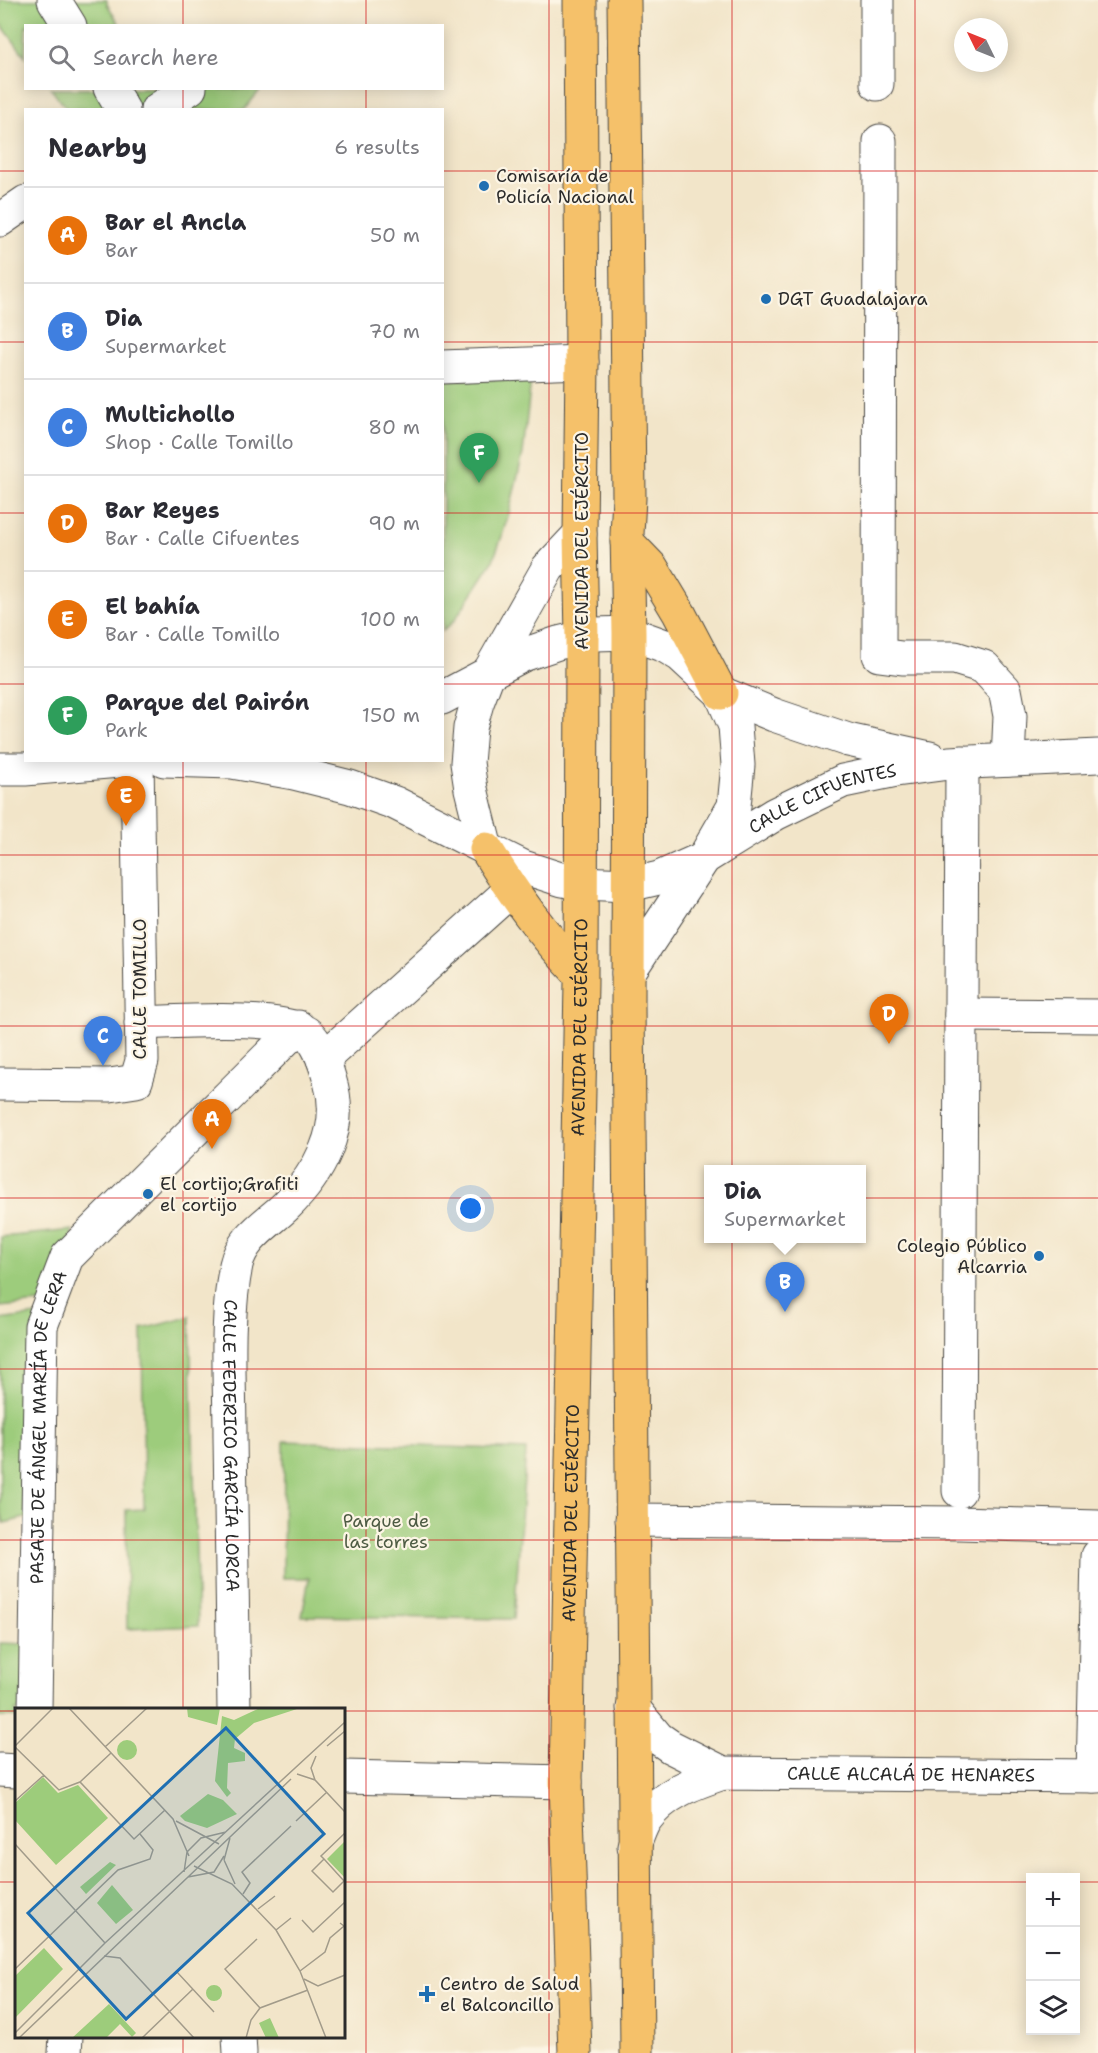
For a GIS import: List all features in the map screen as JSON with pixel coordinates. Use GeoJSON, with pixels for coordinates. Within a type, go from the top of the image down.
{"type":"FeatureCollection","features":[{"type":"Feature","properties":{"kind":"main road","name":"AVENIDA DEL EJÉRCITO"},"geometry":{"type":"LineString","coordinates":[[575,2053],[566,1782],[580,974],[582,362],[580,0]]}},
{"type":"Feature","properties":{"kind":"main road"},"geometry":{"type":"LineString","coordinates":[[624,0],[629,487],[627,542],[628,973],[637,2053]]}},
{"type":"Feature","properties":{"kind":"main road"},"geometry":{"type":"LineString","coordinates":[[627,542],[652,568],[679,613],[721,693]]}},
{"type":"Feature","properties":{"kind":"main road"},"geometry":{"type":"LineString","coordinates":[[486,849],[511,890],[550,942],[580,974]]}},
{"type":"Feature","properties":{"kind":"street"},"geometry":{"type":"LineString","coordinates":[[54,0],[69,24]]}},
{"type":"Feature","properties":{"kind":"street"},"geometry":{"type":"LineString","coordinates":[[877,0],[877,84]]}},
{"type":"Feature","properties":{"kind":"street"},"geometry":{"type":"LineString","coordinates":[[111,90],[122,108]]}},
{"type":"Feature","properties":{"kind":"street"},"geometry":{"type":"LineString","coordinates":[[160,108],[187,90]]}},
{"type":"Feature","properties":{"kind":"street"},"geometry":{"type":"LineString","coordinates":[[880,141],[879,655],[902,658],[955,658],[984,667],[1005,690],[1010,716],[1008,760]]}},
{"type":"Feature","properties":{"kind":"street"},"geometry":{"type":"LineString","coordinates":[[0,220],[24,203]]}},
{"type":"Feature","properties":{"kind":"street"},"geometry":{"type":"LineString","coordinates":[[444,367],[582,362]]}},
{"type":"Feature","properties":{"kind":"street"},"geometry":{"type":"LineString","coordinates":[[486,849],[467,763],[470,729],[488,674],[548,568],[580,534]]}},
{"type":"Feature","properties":{"kind":"street"},"geometry":{"type":"LineString","coordinates":[[444,697],[523,655],[558,643],[596,634],[629,633],[673,651],[721,693],[735,726],[738,765],[734,806],[704,858],[628,973]]}},
{"type":"Feature","properties":{"kind":"street","name":"CALLE CIFUENTES"},"geometry":{"type":"LineString","coordinates":[[721,693],[774,715],[848,740],[955,762]]}},
{"type":"Feature","properties":{"kind":"street","name":"CALLE CIFUENTES"},"geometry":{"type":"LineString","coordinates":[[240,762],[294,772],[372,794],[395,803],[522,867],[562,880],[629,885],[658,878],[704,858],[775,814],[843,781],[896,770],[955,762],[1098,756]]}},
{"type":"Feature","properties":{"kind":"street"},"geometry":{"type":"LineString","coordinates":[[0,769],[107,762]]}},
{"type":"Feature","properties":{"kind":"street","name":"CALLE TOMILLO"},"geometry":{"type":"LineString","coordinates":[[0,1084],[110,1085],[136,1081],[142,1062],[137,762]]}},
{"type":"Feature","properties":{"kind":"street"},"geometry":{"type":"LineString","coordinates":[[955,762],[961,1015],[959,1491]]}},
{"type":"Feature","properties":{"kind":"street"},"geometry":{"type":"LineString","coordinates":[[323,1059],[511,890]]}},
{"type":"Feature","properties":{"kind":"street"},"geometry":{"type":"LineString","coordinates":[[961,1015],[1098,1016]]}},
{"type":"Feature","properties":{"kind":"street"},"geometry":{"type":"LineString","coordinates":[[141,1023],[238,1019],[298,1027]]}},
{"type":"Feature","properties":{"kind":"street","name":"CALLE FEDERICO GARCÍA LORCA"},"geometry":{"type":"LineString","coordinates":[[234,1708],[229,1328],[237,1262],[252,1234],[285,1206],[314,1174],[327,1152],[333,1127],[334,1094],[323,1059],[310,1036],[298,1027]]}},
{"type":"Feature","properties":{"kind":"street","name":"PASAJE DE ÁNGEL MARÍA DE LERA"},"geometry":{"type":"LineString","coordinates":[[35,1708],[40,1326],[67,1257],[298,1027]]}},
{"type":"Feature","properties":{"kind":"street"},"geometry":{"type":"LineString","coordinates":[[632,1520],[959,1523],[1098,1527]]}},
{"type":"Feature","properties":{"kind":"street"},"geometry":{"type":"LineString","coordinates":[[1096,1776],[1098,1556]]}},
{"type":"Feature","properties":{"kind":"street","name":"CALLE ALCALÁ DE HENARES"},"geometry":{"type":"LineString","coordinates":[[633,1708],[658,1738],[723,1773]]}},
{"type":"Feature","properties":{"kind":"street"},"geometry":{"type":"LineString","coordinates":[[0,1770],[15,1771]]}},
{"type":"Feature","properties":{"kind":"street","name":"CALLE ALCALÁ DE HENARES"},"geometry":{"type":"LineString","coordinates":[[634,1846],[644,1821],[668,1796],[692,1783],[723,1773],[1096,1776]]}},
{"type":"Feature","properties":{"kind":"street"},"geometry":{"type":"LineString","coordinates":[[345,1777],[566,1782]]}},
{"type":"Feature","properties":{"kind":"street"},"geometry":{"type":"LineString","coordinates":[[65,2053],[66,2038]]}},
{"type":"Feature","properties":{"kind":"street"},"geometry":{"type":"LineString","coordinates":[[239,2038],[240,2053]]}},
{"type":"Feature","properties":{"kind":"green space"},"geometry":{"type":"Polygon","coordinates":[[[0,0],[107,0],[107,4],[119,24],[24,24],[24,55],[0,23],[0,0]]]}},
{"type":"Feature","properties":{"kind":"green space"},"geometry":{"type":"Polygon","coordinates":[[[52,90],[260,90],[246,108],[66,108],[52,90]]]}},
{"type":"Feature","properties":{"kind":"green space"},"geometry":{"type":"Polygon","coordinates":[[[531,379],[523,453],[501,539],[492,563],[454,621],[444,630],[444,380],[531,379]]]}},
{"type":"Feature","properties":{"kind":"green space"},"geometry":{"type":"Polygon","coordinates":[[[73,1230],[50,1302],[0,1307],[1,1237],[73,1230]]]}},
{"type":"Feature","properties":{"kind":"green space"},"geometry":{"type":"Polygon","coordinates":[[[37,1315],[29,1517],[4,1523],[0,1507],[0,1320],[37,1315]]]}},
{"type":"Feature","properties":{"kind":"green space"},"geometry":{"type":"Polygon","coordinates":[[[190,1317],[198,1626],[127,1629],[126,1510],[144,1509],[142,1329],[190,1317]]]}},
{"type":"Feature","properties":{"kind":"green space","name":"Parque de las torres"},"geometry":{"type":"Polygon","coordinates":[[[284,1441],[526,1450],[514,1619],[302,1616],[309,1578],[283,1578],[284,1441]]]}},
{"type":"Feature","properties":{"kind":"green space"},"geometry":{"type":"Polygon","coordinates":[[[0,1643],[26,1644],[25,1708],[15,1708],[15,1717],[0,1717],[0,1643]]]}},
{"type":"Feature","properties":{"kind":"place","name":"Comisaría de Policía Nacional"},"geometry":{"type":"Point","coordinates":[484,186]}},
{"type":"Feature","properties":{"kind":"place","name":"DGT Guadalajara"},"geometry":{"type":"Point","coordinates":[766,299]}},
{"type":"Feature","properties":{"kind":"place","name":"Parque del Pairón"},"geometry":{"type":"Point","coordinates":[479,483]}},
{"type":"Feature","properties":{"kind":"place","name":"El bahía"},"geometry":{"type":"Point","coordinates":[126,826]}},
{"type":"Feature","properties":{"kind":"place","name":"Bar Reyes"},"geometry":{"type":"Point","coordinates":[889,1044]}},
{"type":"Feature","properties":{"kind":"place","name":"Multichollo"},"geometry":{"type":"Point","coordinates":[103,1066]}},
{"type":"Feature","properties":{"kind":"place","name":"Bar el Ancla"},"geometry":{"type":"Point","coordinates":[212,1149]}},
{"type":"Feature","properties":{"kind":"place","name":"El cortijo;Grafiti el cortijo"},"geometry":{"type":"Point","coordinates":[148,1194]}},
{"type":"Feature","properties":{"kind":"place","name":"Colegio Público Alcarria"},"geometry":{"type":"Point","coordinates":[1039,1256]}},
{"type":"Feature","properties":{"kind":"place","name":"Dia"},"geometry":{"type":"Point","coordinates":[785,1312]}},
{"type":"Feature","properties":{"kind":"place","name":"Centro de Salud el Balconcillo"},"geometry":{"type":"Point","coordinates":[427,1994]}}]}
